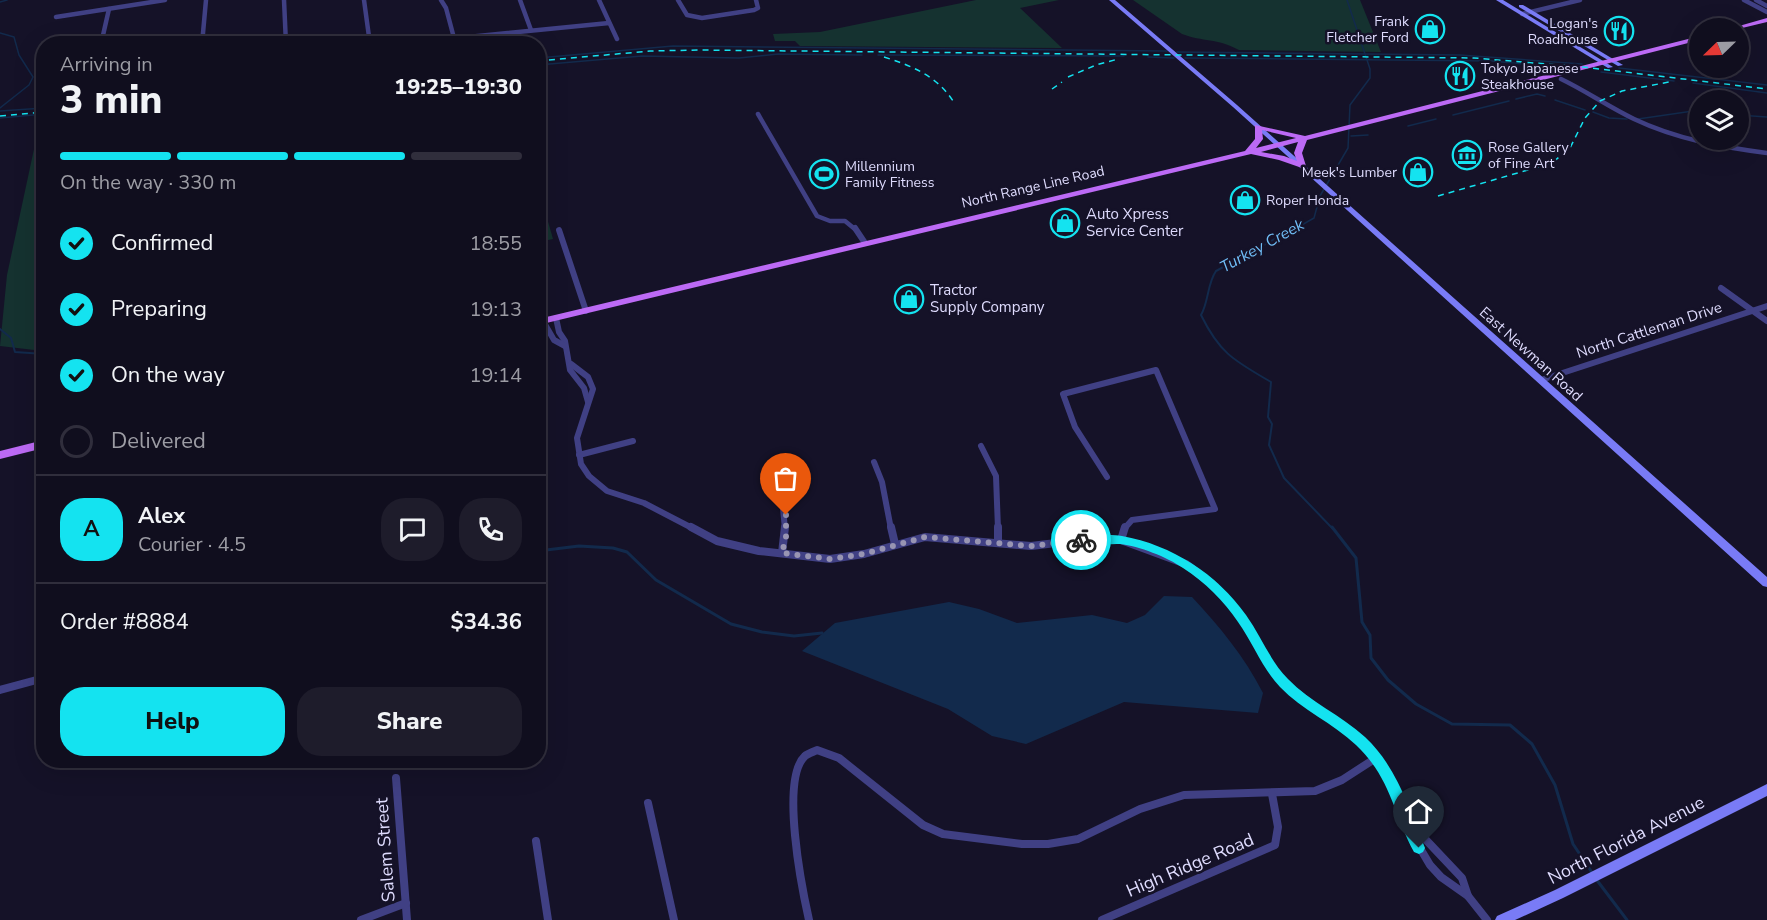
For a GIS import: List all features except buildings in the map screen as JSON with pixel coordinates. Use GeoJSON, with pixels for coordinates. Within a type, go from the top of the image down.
{"type":"FeatureCollection","features":[{"type":"Feature","properties":{"kind":"main road"},"geometry":{"type":"LineString","coordinates":[[1749,24],[1767,20]]}},
{"type":"Feature","properties":{"kind":"main road"},"geometry":{"type":"LineString","coordinates":[[1749,30],[1767,25]]}},
{"type":"Feature","properties":{"kind":"main road","name":"North Range Line Road"},"geometry":{"type":"LineString","coordinates":[[1534,81],[1561,79],[1689,41]]}},
{"type":"Feature","properties":{"kind":"main road"},"geometry":{"type":"LineString","coordinates":[[1601,58],[1667,44],[1678,44]]}},
{"type":"Feature","properties":{"kind":"main road","name":"North Range Line Road"},"geometry":{"type":"LineString","coordinates":[[546,320],[1247,153],[1534,81],[1601,58],[1620,65],[1689,48]]}},
{"type":"Feature","properties":{"kind":"main road"},"geometry":{"type":"LineString","coordinates":[[1247,153],[1259,139],[1258,127],[1304,138],[1298,153],[1305,169]]}},
{"type":"Feature","properties":{"kind":"main road"},"geometry":{"type":"LineString","coordinates":[[1247,153],[1281,158],[1305,169]]}},
{"type":"Feature","properties":{"kind":"main road"},"geometry":{"type":"LineString","coordinates":[[0,455],[36,446]]}},
{"type":"Feature","properties":{"kind":"street"},"geometry":{"type":"LineString","coordinates":[[56,17],[165,0]]}},
{"type":"Feature","properties":{"kind":"street"},"geometry":{"type":"LineString","coordinates":[[203,36],[206,0]]}},
{"type":"Feature","properties":{"kind":"street"},"geometry":{"type":"LineString","coordinates":[[284,0],[286,36]]}},
{"type":"Feature","properties":{"kind":"street"},"geometry":{"type":"LineString","coordinates":[[364,0],[369,36]]}},
{"type":"Feature","properties":{"kind":"street"},"geometry":{"type":"LineString","coordinates":[[441,0],[446,8],[453,36]]}},
{"type":"Feature","properties":{"kind":"street"},"geometry":{"type":"LineString","coordinates":[[520,0],[531,30]]}},
{"type":"Feature","properties":{"kind":"street"},"geometry":{"type":"LineString","coordinates":[[599,0],[617,39]]}},
{"type":"Feature","properties":{"kind":"street"},"geometry":{"type":"LineString","coordinates":[[678,0],[687,15],[702,18],[754,10],[758,8],[756,0]]}},
{"type":"Feature","properties":{"kind":"street","name":"East Newman Road"},"geometry":{"type":"LineString","coordinates":[[1112,0],[1354,212],[1767,583]]}},
{"type":"Feature","properties":{"kind":"street"},"geometry":{"type":"LineString","coordinates":[[1499,0],[1601,58]]}},
{"type":"Feature","properties":{"kind":"street"},"geometry":{"type":"LineString","coordinates":[[1512,0],[1601,58]]}},
{"type":"Feature","properties":{"kind":"street"},"geometry":{"type":"LineString","coordinates":[[1522,14],[1580,0]]}},
{"type":"Feature","properties":{"kind":"street"},"geometry":{"type":"LineString","coordinates":[[1744,0],[1767,12]]}},
{"type":"Feature","properties":{"kind":"street"},"geometry":{"type":"LineString","coordinates":[[1756,0],[1767,6]]}},
{"type":"Feature","properties":{"kind":"street"},"geometry":{"type":"LineString","coordinates":[[103,36],[109,9]]}},
{"type":"Feature","properties":{"kind":"street"},"geometry":{"type":"LineString","coordinates":[[473,36],[609,23]]}},
{"type":"Feature","properties":{"kind":"street"},"geometry":{"type":"LineString","coordinates":[[1561,79],[1631,118],[1665,133],[1712,145],[1767,153]]}},
{"type":"Feature","properties":{"kind":"street"},"geometry":{"type":"LineString","coordinates":[[758,114],[816,216],[825,221],[838,219],[851,223],[865,243]]}},
{"type":"Feature","properties":{"kind":"street"},"geometry":{"type":"LineString","coordinates":[[559,230],[586,311]]}},
{"type":"Feature","properties":{"kind":"street"},"geometry":{"type":"LineString","coordinates":[[1721,288],[1767,321]]}},
{"type":"Feature","properties":{"kind":"street","name":"North Cattleman Drive"},"geometry":{"type":"LineString","coordinates":[[1541,380],[1767,306]]}},
{"type":"Feature","properties":{"kind":"street"},"geometry":{"type":"LineString","coordinates":[[556,318],[571,364],[570,370],[584,388],[588,402],[577,438],[579,455],[589,476],[607,491],[644,503],[717,541],[759,551],[830,559],[864,554],[925,537],[1031,546],[1089,539],[1121,540],[1186,564],[1216,587],[1242,618],[1270,665],[1285,684],[1360,741],[1376,758],[1386,772],[1409,822],[1411,833],[1430,865],[1441,877],[1468,896],[1487,920]]}},
{"type":"Feature","properties":{"kind":"street"},"geometry":{"type":"LineString","coordinates":[[546,328],[554,340],[565,346]]}},
{"type":"Feature","properties":{"kind":"street"},"geometry":{"type":"LineString","coordinates":[[1107,477],[1065,405],[1063,394],[1156,370],[1215,509],[1132,520],[1125,527],[1121,540]]}},
{"type":"Feature","properties":{"kind":"street"},"geometry":{"type":"LineString","coordinates":[[579,455],[633,441]]}},
{"type":"Feature","properties":{"kind":"street"},"geometry":{"type":"LineString","coordinates":[[981,446],[996,476],[998,543]]}},
{"type":"Feature","properties":{"kind":"street"},"geometry":{"type":"LineString","coordinates":[[874,462],[883,479],[887,513],[895,544]]}},
{"type":"Feature","properties":{"kind":"street"},"geometry":{"type":"LineString","coordinates":[[782,498],[786,515],[786,537],[782,553]]}},
{"type":"Feature","properties":{"kind":"street"},"geometry":{"type":"LineString","coordinates":[[0,690],[36,680]]}},
{"type":"Feature","properties":{"kind":"street"},"geometry":{"type":"LineString","coordinates":[[808,920],[793,827],[799,765],[806,754],[816,750],[828,752],[839,758],[923,825],[943,834],[1022,844],[1048,844],[1078,839],[1140,809],[1184,795],[1305,794],[1333,787],[1376,758]]}},
{"type":"Feature","properties":{"kind":"street","name":"Salem Street"},"geometry":{"type":"LineString","coordinates":[[396,778],[407,920]]}},
{"type":"Feature","properties":{"kind":"street","name":"North Florida Avenue"},"geometry":{"type":"LineString","coordinates":[[1501,920],[1560,894],[1767,790]]}},
{"type":"Feature","properties":{"kind":"street","name":"High Ridge Road"},"geometry":{"type":"LineString","coordinates":[[1102,920],[1269,850],[1278,838],[1272,794]]}},
{"type":"Feature","properties":{"kind":"street"},"geometry":{"type":"LineString","coordinates":[[648,803],[674,920]]}},
{"type":"Feature","properties":{"kind":"street"},"geometry":{"type":"LineString","coordinates":[[1409,822],[1462,878],[1468,896]]}},
{"type":"Feature","properties":{"kind":"street"},"geometry":{"type":"LineString","coordinates":[[536,841],[548,920]]}},
{"type":"Feature","properties":{"kind":"street"},"geometry":{"type":"LineString","coordinates":[[361,920],[406,903]]}},
{"type":"Feature","properties":{"kind":"green space"},"geometry":{"type":"Polygon","coordinates":[[[976,0],[1059,0],[1020,8],[1062,48],[800,46],[795,41],[775,41],[773,34],[820,32],[976,0]]]}},
{"type":"Feature","properties":{"kind":"green space"},"geometry":{"type":"Polygon","coordinates":[[[1133,0],[1360,0],[1381,52],[1239,50],[1182,34],[1133,0]]]}},
{"type":"Feature","properties":{"kind":"green space"},"geometry":{"type":"Polygon","coordinates":[[[36,140],[36,350],[0,346],[7,275],[36,140]]]}},
{"type":"Feature","properties":{"kind":"green space"},"geometry":{"type":"Polygon","coordinates":[[[546,214],[553,239],[546,240],[546,214]]]}},
{"type":"Feature","properties":{"kind":"water"},"geometry":{"type":"Polygon","coordinates":[[[1164,596],[1192,597],[1222,631],[1240,654],[1263,693],[1258,713],[1124,702],[1026,744],[992,736],[948,709],[802,651],[835,623],[949,602],[979,609],[1017,623],[1092,615],[1127,623],[1145,615],[1164,596]]]}},
{"type":"Feature","properties":{"kind":"waterway"},"geometry":{"type":"LineString","coordinates":[[0,2],[7,0]]}},
{"type":"Feature","properties":{"kind":"waterway","name":"Turkey Creek"},"geometry":{"type":"LineString","coordinates":[[1347,0],[1365,54]]}},
{"type":"Feature","properties":{"kind":"waterway"},"geometry":{"type":"LineString","coordinates":[[0,33],[14,37],[19,55],[33,77],[29,85],[0,108]]}},
{"type":"Feature","properties":{"kind":"waterway"},"geometry":{"type":"LineString","coordinates":[[546,57],[673,46],[1167,51]]}},
{"type":"Feature","properties":{"kind":"waterway"},"geometry":{"type":"LineString","coordinates":[[1177,52],[1365,54]]}},
{"type":"Feature","properties":{"kind":"waterway"},"geometry":{"type":"LineString","coordinates":[[546,64],[642,56],[739,58],[778,54],[862,55]]}},
{"type":"Feature","properties":{"kind":"waterway"},"geometry":{"type":"LineString","coordinates":[[1365,54],[1460,55],[1582,64]]}},
{"type":"Feature","properties":{"kind":"waterway","name":"Turkey Creek"},"geometry":{"type":"LineString","coordinates":[[1365,54],[1367,60]]}},
{"type":"Feature","properties":{"kind":"waterway"},"geometry":{"type":"LineString","coordinates":[[878,55],[1124,56]]}},
{"type":"Feature","properties":{"kind":"waterway"},"geometry":{"type":"LineString","coordinates":[[1148,57],[1174,58]]}},
{"type":"Feature","properties":{"kind":"waterway"},"geometry":{"type":"LineString","coordinates":[[1185,58],[1367,60]]}},
{"type":"Feature","properties":{"kind":"waterway","name":"Turkey Creek"},"geometry":{"type":"LineString","coordinates":[[1293,230],[1314,218],[1320,196],[1348,148],[1350,105],[1370,78],[1367,60]]}},
{"type":"Feature","properties":{"kind":"waterway"},"geometry":{"type":"LineString","coordinates":[[1367,60],[1492,61],[1567,68]]}},
{"type":"Feature","properties":{"kind":"waterway"},"geometry":{"type":"LineString","coordinates":[[1619,68],[1767,85]]}},
{"type":"Feature","properties":{"kind":"waterway"},"geometry":{"type":"LineString","coordinates":[[1601,72],[1674,81]]}},
{"type":"Feature","properties":{"kind":"waterway"},"geometry":{"type":"LineString","coordinates":[[1693,83],[1767,93]]}},
{"type":"Feature","properties":{"kind":"waterway"},"geometry":{"type":"LineString","coordinates":[[1516,99],[1537,94],[1545,96]]}},
{"type":"Feature","properties":{"kind":"waterway"},"geometry":{"type":"LineString","coordinates":[[1555,100],[1585,110]]}},
{"type":"Feature","properties":{"kind":"waterway"},"geometry":{"type":"LineString","coordinates":[[1453,115],[1509,101]]}},
{"type":"Feature","properties":{"kind":"waterway"},"geometry":{"type":"LineString","coordinates":[[0,111],[36,109]]}},
{"type":"Feature","properties":{"kind":"waterway"},"geometry":{"type":"LineString","coordinates":[[1593,112],[1609,118],[1627,119]]}},
{"type":"Feature","properties":{"kind":"waterway"},"geometry":{"type":"LineString","coordinates":[[1638,119],[1689,112]]}},
{"type":"Feature","properties":{"kind":"waterway"},"geometry":{"type":"LineString","coordinates":[[0,118],[36,115]]}},
{"type":"Feature","properties":{"kind":"waterway"},"geometry":{"type":"LineString","coordinates":[[1749,116],[1767,117]]}},
{"type":"Feature","properties":{"kind":"waterway"},"geometry":{"type":"LineString","coordinates":[[1408,126],[1436,119]]}},
{"type":"Feature","properties":{"kind":"waterway"},"geometry":{"type":"LineString","coordinates":[[1351,136],[1368,135]]}},
{"type":"Feature","properties":{"kind":"waterway","name":"Turkey Creek"},"geometry":{"type":"LineString","coordinates":[[1295,228],[1216,271],[1201,315],[1222,348],[1271,382],[1268,417],[1272,424],[1269,445],[1284,478],[1333,529]]}},
{"type":"Feature","properties":{"kind":"waterway"},"geometry":{"type":"LineString","coordinates":[[0,329],[11,338],[15,352],[36,353]]}},
{"type":"Feature","properties":{"kind":"waterway","name":"Turkey Creek"},"geometry":{"type":"LineString","coordinates":[[1332,527],[1356,558],[1362,622],[1370,635],[1371,658],[1388,680],[1416,704],[1452,724],[1510,725],[1532,744],[1555,785],[1573,844],[1593,874]]}},
{"type":"Feature","properties":{"kind":"waterway"},"geometry":{"type":"LineString","coordinates":[[546,550],[579,546],[613,548],[627,552],[656,580],[731,624],[762,632],[794,636],[822,633]]}},
{"type":"Feature","properties":{"kind":"waterway","name":"Turkey Creek"},"geometry":{"type":"LineString","coordinates":[[1596,879],[1627,920]]}},
{"type":"Feature","properties":{"kind":"railway"},"geometry":{"type":"LineString","coordinates":[[546,60],[650,51],[699,50],[1474,58],[1583,67],[1767,89]]}},
{"type":"Feature","properties":{"kind":"railway"},"geometry":{"type":"LineString","coordinates":[[884,57],[932,78],[953,101]]}},
{"type":"Feature","properties":{"kind":"railway"},"geometry":{"type":"LineString","coordinates":[[1068,77],[1096,65],[1118,59]]}},
{"type":"Feature","properties":{"kind":"railway"},"geometry":{"type":"LineString","coordinates":[[1052,89],[1062,82]]}},
{"type":"Feature","properties":{"kind":"railway"},"geometry":{"type":"LineString","coordinates":[[1438,196],[1552,163],[1570,148],[1585,118],[1600,101],[1622,91],[1669,82]]}},
{"type":"Feature","properties":{"kind":"railway"},"geometry":{"type":"LineString","coordinates":[[0,116],[36,113]]}},
{"type":"Feature","properties":{"kind":"way so far"},"geometry":{"type":"LineString","coordinates":[[786,515],[786,537],[782,553],[830,559],[864,554],[925,537],[1031,546],[1081,540]]}},
{"type":"Feature","properties":{"kind":"place","name":"Frank Fletcher Ford"},"geometry":{"type":"Point","coordinates":[1430,29]}},
{"type":"Feature","properties":{"kind":"place","name":"Logan's Roadhouse"},"geometry":{"type":"Point","coordinates":[1619,31]}},
{"type":"Feature","properties":{"kind":"place","name":"Tokyo Japanese Steakhouse"},"geometry":{"type":"Point","coordinates":[1460,76]}},
{"type":"Feature","properties":{"kind":"place","name":"Rose Gallery of Fine Art"},"geometry":{"type":"Point","coordinates":[1467,155]}},
{"type":"Feature","properties":{"kind":"place","name":"Meek's Lumber"},"geometry":{"type":"Point","coordinates":[1418,172]}},
{"type":"Feature","properties":{"kind":"place","name":"Millennium Family Fitness"},"geometry":{"type":"Point","coordinates":[824,174]}},
{"type":"Feature","properties":{"kind":"place","name":"Roper Honda"},"geometry":{"type":"Point","coordinates":[1245,200]}},
{"type":"Feature","properties":{"kind":"place","name":"Auto Xpress Service Center"},"geometry":{"type":"Point","coordinates":[1065,223]}},
{"type":"Feature","properties":{"kind":"place","name":"Tractor Supply Company"},"geometry":{"type":"Point","coordinates":[909,299]}},
{"type":"Feature","properties":{"kind":"route"},"geometry":{"type":"LineString","coordinates":[[1081,540],[1121,540],[1154,550],[1186,564],[1216,587],[1242,618],[1270,665],[1285,684],[1360,741],[1376,758],[1398,795],[1411,833],[1419,848]]}}]}
